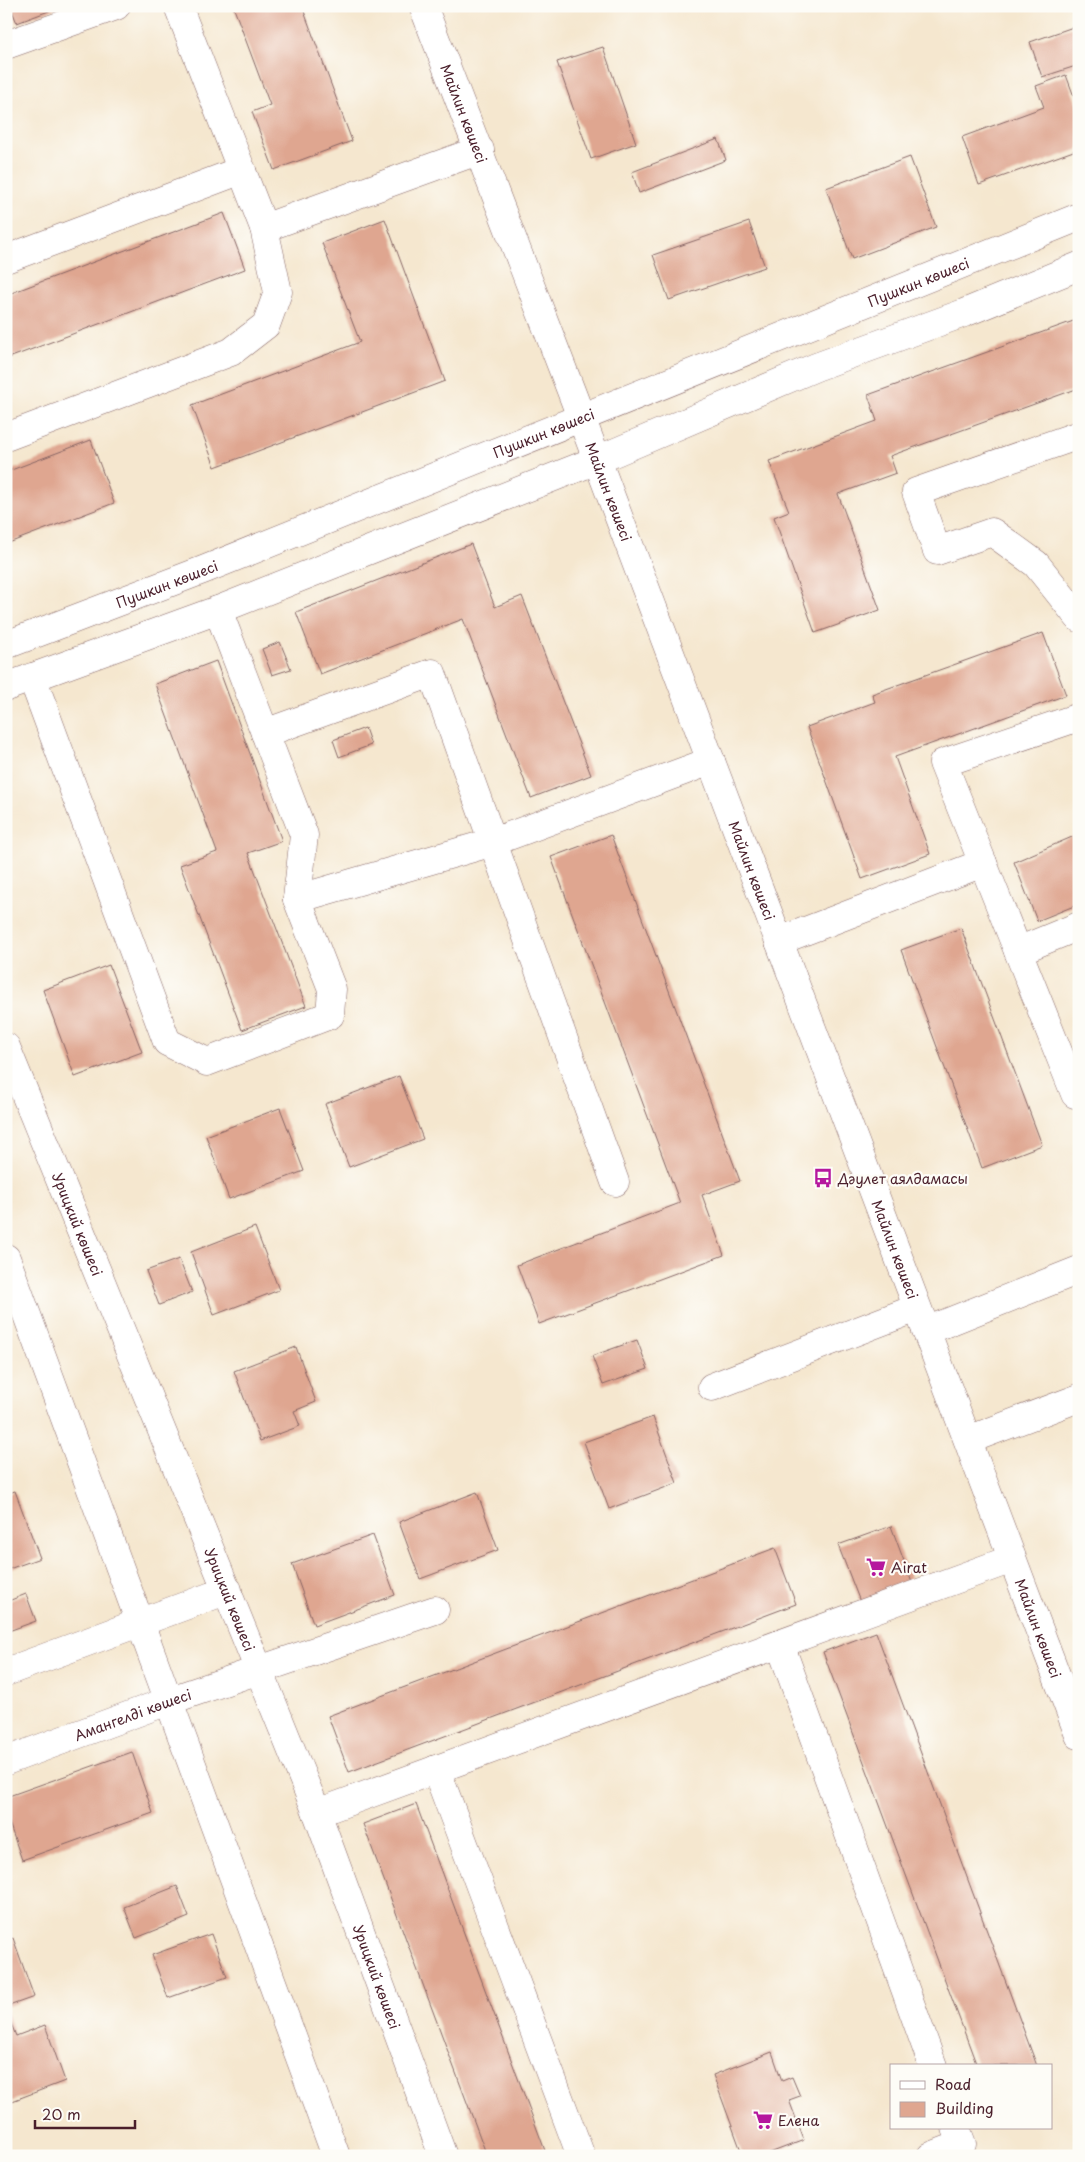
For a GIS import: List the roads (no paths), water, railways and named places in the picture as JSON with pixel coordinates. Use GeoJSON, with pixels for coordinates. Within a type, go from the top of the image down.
{"type":"FeatureCollection","features":[{"type":"Feature","properties":{"kind":"street"},"geometry":{"type":"LineString","coordinates":[[6,45],[116,6]]}},
{"type":"Feature","properties":{"kind":"street"},"geometry":{"type":"LineString","coordinates":[[6,437],[231,352],[266,324],[278,292],[264,228],[178,6]]}},
{"type":"Feature","properties":{"kind":"street","name":"Майлин көшесі"},"geometry":{"type":"LineString","coordinates":[[423,6],[581,416],[596,460],[1079,1735]]}},
{"type":"Feature","properties":{"kind":"street"},"geometry":{"type":"LineString","coordinates":[[264,228],[480,150]]}},
{"type":"Feature","properties":{"kind":"street"},"geometry":{"type":"LineString","coordinates":[[6,259],[242,170]]}},
{"type":"Feature","properties":{"kind":"street","name":"Пушкин көшесі"},"geometry":{"type":"LineString","coordinates":[[6,645],[203,570],[581,416],[803,329],[1079,217]]}},
{"type":"Feature","properties":{"kind":"street"},"geometry":{"type":"LineString","coordinates":[[6,687],[218,610],[596,460],[816,367],[964,313],[1079,266]]}},
{"type":"Feature","properties":{"kind":"street"},"geometry":{"type":"LineString","coordinates":[[803,329],[816,367]]}},
{"type":"Feature","properties":{"kind":"street"},"geometry":{"type":"LineString","coordinates":[[1079,435],[916,492],[937,551],[992,532],[1036,564],[1079,618]]}},
{"type":"Feature","properties":{"kind":"street"},"geometry":{"type":"LineString","coordinates":[[32,677],[167,1042],[207,1062],[330,1015],[332,989],[297,899],[304,835],[218,610]]}},
{"type":"Feature","properties":{"kind":"street"},"geometry":{"type":"LineString","coordinates":[[266,733],[432,673],[616,1182]]}},
{"type":"Feature","properties":{"kind":"street"},"geometry":{"type":"LineString","coordinates":[[1079,717],[943,763],[1075,1094],[1079,1093]]}},
{"type":"Feature","properties":{"kind":"street"},"geometry":{"type":"LineString","coordinates":[[297,899],[493,842],[711,761]]}},
{"type":"Feature","properties":{"kind":"street"},"geometry":{"type":"LineString","coordinates":[[779,941],[983,863]]}},
{"type":"Feature","properties":{"kind":"street"},"geometry":{"type":"LineString","coordinates":[[1018,951],[1079,926]]}},
{"type":"Feature","properties":{"kind":"street","name":"Урицкий көшесі"},"geometry":{"type":"LineString","coordinates":[[6,1047],[317,1813],[442,2156]]}},
{"type":"Feature","properties":{"kind":"street"},"geometry":{"type":"LineString","coordinates":[[6,1258],[336,2156]]}},
{"type":"Feature","properties":{"kind":"street"},"geometry":{"type":"LineString","coordinates":[[712,1387],[1079,1270]]}},
{"type":"Feature","properties":{"kind":"street"},"geometry":{"type":"LineString","coordinates":[[968,1440],[1079,1398]]}},
{"type":"Feature","properties":{"kind":"street"},"geometry":{"type":"LineString","coordinates":[[317,1813],[1012,1559]]}},
{"type":"Feature","properties":{"kind":"street"},"geometry":{"type":"LineString","coordinates":[[6,1672],[228,1590]]}},
{"type":"Feature","properties":{"kind":"street","name":"Амангелді көшесі"},"geometry":{"type":"LineString","coordinates":[[6,1761],[168,1701],[434,1610]]}},
{"type":"Feature","properties":{"kind":"street"},"geometry":{"type":"LineString","coordinates":[[780,1644],[932,2064]]}},
{"type":"Feature","properties":{"kind":"street"},"geometry":{"type":"LineString","coordinates":[[436,1770],[581,2156]]}},
{"type":"Feature","properties":{"kind":"street"},"geometry":{"type":"LineString","coordinates":[[931,2156],[962,2144],[957,2130]]}},
{"type":"Feature","properties":{"kind":"place","name":"Дәулет аялдамасы"},"geometry":{"type":"Point","coordinates":[823,1178]}},
{"type":"Feature","properties":{"kind":"place","name":"Airat"},"geometry":{"type":"Point","coordinates":[876,1567]}},
{"type":"Feature","properties":{"kind":"place","name":"Елена"},"geometry":{"type":"Point","coordinates":[763,2120]}}]}
